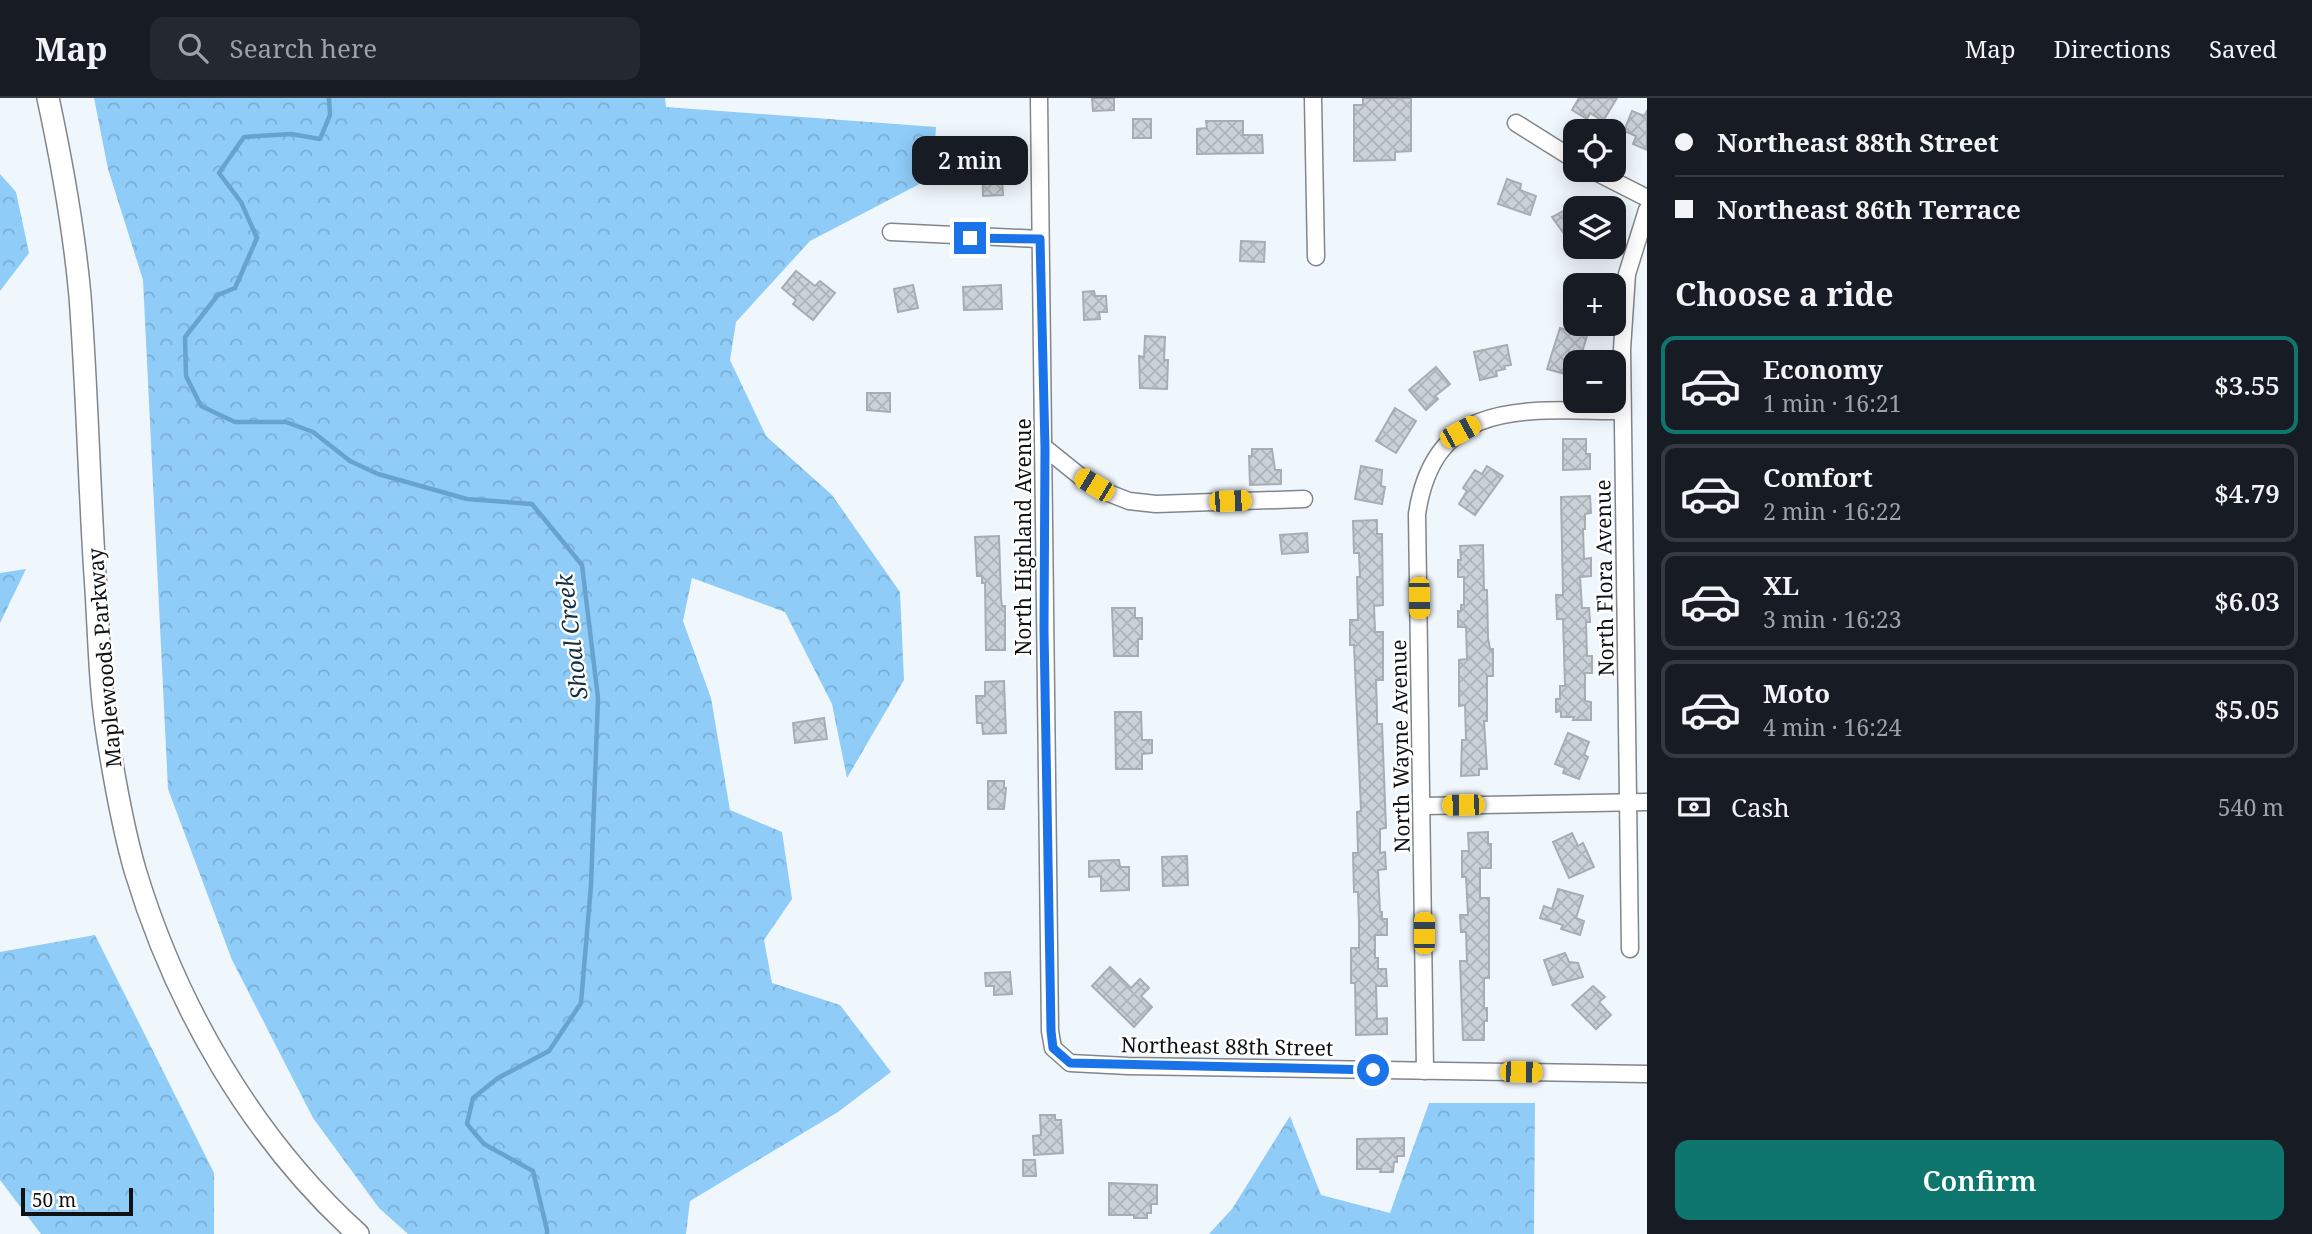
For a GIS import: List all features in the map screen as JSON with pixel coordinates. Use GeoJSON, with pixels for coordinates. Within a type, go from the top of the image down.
{"type":"FeatureCollection","features":[{"type":"Feature","properties":{"kind":"main road","name":"Maplewoods Parkway"},"geometry":{"type":"LineString","coordinates":[[48,98],[72,235],[79,296],[107,736],[135,869],[176,978],[203,1032],[234,1084],[271,1139],[330,1209],[358,1234]]}},
{"type":"Feature","properties":{"kind":"street","name":"North Highland Avenue"},"geometry":{"type":"LineString","coordinates":[[1039,98],[1051,1031],[1053,1048],[1060,1056]]}},
{"type":"Feature","properties":{"kind":"street"},"geometry":{"type":"LineString","coordinates":[[1313,98],[1316,257]]}},
{"type":"Feature","properties":{"kind":"street"},"geometry":{"type":"LineString","coordinates":[[1516,123],[1563,152]]}},
{"type":"Feature","properties":{"kind":"street"},"geometry":{"type":"LineString","coordinates":[[1616,182],[1647,198]]}},
{"type":"Feature","properties":{"kind":"street","name":"North Flora Avenue"},"geometry":{"type":"LineString","coordinates":[[1623,350],[1628,274],[1647,210]]}},
{"type":"Feature","properties":{"kind":"street"},"geometry":{"type":"LineString","coordinates":[[891,233],[1040,239]]}},
{"type":"Feature","properties":{"kind":"street","name":"North Wayne Avenue"},"geometry":{"type":"LineString","coordinates":[[1425,1071],[1417,514],[1425,476],[1445,445],[1460,432],[1480,421],[1503,414],[1563,411]]}},
{"type":"Feature","properties":{"kind":"street","name":"North Flora Avenue"},"geometry":{"type":"LineString","coordinates":[[1622,413],[1630,949]]}},
{"type":"Feature","properties":{"kind":"street"},"geometry":{"type":"LineString","coordinates":[[1045,448],[1081,477],[1106,492],[1129,501],[1156,504],[1304,499]]}},
{"type":"Feature","properties":{"kind":"street"},"geometry":{"type":"LineString","coordinates":[[1423,806],[1647,802]]}},
{"type":"Feature","properties":{"kind":"street","name":"Northeast 88th Street"},"geometry":{"type":"LineString","coordinates":[[1060,1056],[1070,1063],[1128,1066],[1647,1074]]}},
{"type":"Feature","properties":{"kind":"green space"},"geometry":{"type":"Polygon","coordinates":[[[94,98],[665,98],[666,107],[936,127],[933,177],[810,241],[736,322],[730,360],[766,436],[832,495],[900,592],[904,680],[847,778],[832,704],[785,612],[692,578],[683,621],[711,698],[730,810],[782,832],[792,899],[764,940],[772,983],[840,1005],[891,1072],[838,1112],[690,1201],[686,1234],[408,1234],[379,1208],[313,1118],[232,960],[168,789],[143,280],[108,169],[94,98]]]}},
{"type":"Feature","properties":{"kind":"green space"},"geometry":{"type":"Polygon","coordinates":[[[0,174],[16,192],[29,253],[0,291],[0,174]]]}},
{"type":"Feature","properties":{"kind":"green space"},"geometry":{"type":"Polygon","coordinates":[[[26,569],[0,623],[0,573],[26,569]]]}},
{"type":"Feature","properties":{"kind":"green space"},"geometry":{"type":"Polygon","coordinates":[[[95,935],[214,1173],[214,1234],[41,1234],[0,1180],[0,952],[95,935]]]}},
{"type":"Feature","properties":{"kind":"green space"},"geometry":{"type":"Polygon","coordinates":[[[1429,1103],[1535,1103],[1534,1234],[1209,1234],[1232,1209],[1290,1116],[1321,1195],[1390,1213],[1429,1103]]]}},
{"type":"Feature","properties":{"kind":"building"},"geometry":{"type":"Polygon","coordinates":[[[1092,98],[1114,98],[1114,110],[1093,111],[1092,98]]]}},
{"type":"Feature","properties":{"kind":"building"},"geometry":{"type":"Polygon","coordinates":[[[1363,98],[1411,98],[1411,151],[1395,152],[1395,160],[1354,161],[1354,105],[1363,105],[1363,98]]]}},
{"type":"Feature","properties":{"kind":"building"},"geometry":{"type":"Polygon","coordinates":[[[1579,98],[1617,98],[1604,119],[1590,113],[1587,119],[1572,110],[1579,98]]]}},
{"type":"Feature","properties":{"kind":"building"},"geometry":{"type":"Polygon","coordinates":[[[1632,111],[1644,116],[1647,111],[1647,150],[1633,144],[1636,136],[1626,132],[1632,111]]]}},
{"type":"Feature","properties":{"kind":"building"},"geometry":{"type":"Polygon","coordinates":[[[1133,119],[1151,119],[1151,138],[1133,138],[1133,119]]]}},
{"type":"Feature","properties":{"kind":"building"},"geometry":{"type":"Polygon","coordinates":[[[1206,121],[1243,121],[1243,135],[1262,135],[1263,153],[1197,154],[1197,129],[1207,128],[1206,121]]]}},
{"type":"Feature","properties":{"kind":"building"},"geometry":{"type":"Polygon","coordinates":[[[1001,162],[1003,195],[983,196],[982,163],[1001,162]]]}},
{"type":"Feature","properties":{"kind":"building"},"geometry":{"type":"Polygon","coordinates":[[[1507,179],[1521,184],[1520,190],[1536,196],[1530,215],[1498,204],[1507,179]]]}},
{"type":"Feature","properties":{"kind":"building"},"geometry":{"type":"Polygon","coordinates":[[[1563,211],[1563,232],[1552,217],[1563,211]]]}},
{"type":"Feature","properties":{"kind":"building"},"geometry":{"type":"Polygon","coordinates":[[[1241,241],[1265,242],[1264,262],[1240,261],[1241,241]]]}},
{"type":"Feature","properties":{"kind":"building"},"geometry":{"type":"Polygon","coordinates":[[[796,271],[815,286],[820,281],[835,293],[813,320],[793,304],[796,300],[782,288],[796,271]]]}},
{"type":"Feature","properties":{"kind":"building"},"geometry":{"type":"Polygon","coordinates":[[[913,285],[918,308],[898,312],[894,289],[913,285]]]}},
{"type":"Feature","properties":{"kind":"building"},"geometry":{"type":"Polygon","coordinates":[[[1001,285],[1002,309],[964,310],[963,287],[1001,285]]]}},
{"type":"Feature","properties":{"kind":"building"},"geometry":{"type":"Polygon","coordinates":[[[1094,291],[1095,296],[1106,296],[1107,312],[1099,312],[1100,319],[1084,320],[1083,292],[1094,291]]]}},
{"type":"Feature","properties":{"kind":"building"},"geometry":{"type":"Polygon","coordinates":[[[1560,328],[1563,329],[1563,336],[1587,336],[1583,350],[1563,350],[1563,374],[1547,369],[1560,328]]]}},
{"type":"Feature","properties":{"kind":"building"},"geometry":{"type":"Polygon","coordinates":[[[1145,336],[1165,337],[1164,360],[1168,360],[1167,389],[1140,388],[1139,356],[1144,357],[1145,336]]]}},
{"type":"Feature","properties":{"kind":"building"},"geometry":{"type":"Polygon","coordinates":[[[1507,345],[1511,365],[1496,371],[1497,376],[1480,380],[1474,352],[1507,345]]]}},
{"type":"Feature","properties":{"kind":"building"},"geometry":{"type":"Polygon","coordinates":[[[1436,367],[1450,384],[1435,396],[1438,399],[1426,410],[1409,390],[1436,367]]]}},
{"type":"Feature","properties":{"kind":"building"},"geometry":{"type":"Polygon","coordinates":[[[867,393],[890,393],[890,412],[867,410],[867,393]]]}},
{"type":"Feature","properties":{"kind":"building"},"geometry":{"type":"Polygon","coordinates":[[[1395,408],[1416,421],[1396,453],[1376,441],[1395,408]]]}},
{"type":"Feature","properties":{"kind":"building"},"geometry":{"type":"Polygon","coordinates":[[[1563,439],[1586,439],[1590,469],[1563,470],[1563,439]]]}},
{"type":"Feature","properties":{"kind":"building"},"geometry":{"type":"Polygon","coordinates":[[[1252,449],[1272,449],[1275,470],[1281,470],[1281,484],[1250,485],[1249,456],[1252,456],[1252,449]]]}},
{"type":"Feature","properties":{"kind":"building"},"geometry":{"type":"Polygon","coordinates":[[[1361,466],[1382,470],[1381,486],[1385,487],[1382,504],[1355,499],[1361,466]]]}},
{"type":"Feature","properties":{"kind":"building"},"geometry":{"type":"Polygon","coordinates":[[[1487,466],[1503,476],[1475,515],[1459,504],[1467,491],[1463,488],[1475,470],[1482,474],[1487,466]]]}},
{"type":"Feature","properties":{"kind":"building"},"geometry":{"type":"Polygon","coordinates":[[[1590,496],[1591,513],[1585,514],[1583,529],[1584,559],[1591,558],[1591,576],[1580,577],[1582,608],[1589,608],[1590,622],[1586,622],[1587,656],[1592,656],[1592,673],[1585,673],[1585,701],[1591,702],[1591,720],[1573,720],[1574,717],[1561,717],[1561,711],[1556,712],[1560,686],[1565,686],[1563,619],[1557,619],[1556,595],[1563,595],[1561,497],[1590,496]]]}},
{"type":"Feature","properties":{"kind":"building"},"geometry":{"type":"Polygon","coordinates":[[[1377,520],[1377,534],[1382,534],[1383,605],[1374,606],[1375,632],[1383,632],[1383,680],[1376,680],[1377,724],[1382,724],[1386,828],[1380,829],[1380,853],[1385,852],[1386,869],[1378,870],[1380,912],[1382,919],[1387,919],[1387,935],[1375,935],[1375,958],[1378,958],[1378,969],[1386,969],[1387,986],[1376,986],[1377,1019],[1387,1018],[1387,1034],[1356,1035],[1351,948],[1359,948],[1359,924],[1358,892],[1354,892],[1353,853],[1358,853],[1357,812],[1361,811],[1354,645],[1350,645],[1350,620],[1358,620],[1357,577],[1360,577],[1359,553],[1354,553],[1353,521],[1377,520]]]}},
{"type":"Feature","properties":{"kind":"building"},"geometry":{"type":"Polygon","coordinates":[[[1307,533],[1308,552],[1282,554],[1280,535],[1307,533]]]}},
{"type":"Feature","properties":{"kind":"building"},"geometry":{"type":"Polygon","coordinates":[[[999,536],[1001,598],[1002,606],[1005,606],[1005,650],[986,650],[985,583],[982,583],[982,576],[977,576],[975,537],[999,536]]]}},
{"type":"Feature","properties":{"kind":"building"},"geometry":{"type":"Polygon","coordinates":[[[1483,545],[1488,638],[1490,649],[1493,649],[1493,676],[1487,676],[1487,721],[1484,721],[1487,769],[1479,769],[1479,775],[1461,776],[1462,740],[1466,740],[1465,705],[1459,706],[1459,660],[1467,659],[1466,627],[1458,627],[1458,611],[1461,611],[1461,605],[1464,605],[1464,577],[1458,577],[1458,560],[1461,560],[1460,546],[1483,545]]]}},
{"type":"Feature","properties":{"kind":"building"},"geometry":{"type":"Polygon","coordinates":[[[1112,608],[1135,608],[1135,618],[1142,618],[1142,639],[1138,639],[1138,656],[1114,656],[1112,608]]]}},
{"type":"Feature","properties":{"kind":"building"},"geometry":{"type":"Polygon","coordinates":[[[1004,681],[1006,733],[983,734],[982,723],[977,723],[976,696],[985,696],[985,682],[1004,681]]]}},
{"type":"Feature","properties":{"kind":"building"},"geometry":{"type":"Polygon","coordinates":[[[1115,712],[1141,712],[1142,740],[1152,740],[1152,753],[1142,754],[1142,769],[1116,769],[1115,712]]]}},
{"type":"Feature","properties":{"kind":"building"},"geometry":{"type":"Polygon","coordinates":[[[824,718],[827,739],[795,743],[793,723],[824,718]]]}},
{"type":"Feature","properties":{"kind":"building"},"geometry":{"type":"Polygon","coordinates":[[[1568,733],[1589,742],[1584,755],[1588,757],[1579,779],[1563,773],[1565,768],[1555,764],[1568,733]]]}},
{"type":"Feature","properties":{"kind":"building"},"geometry":{"type":"Polygon","coordinates":[[[988,781],[1004,781],[1004,809],[988,809],[988,781]]]}},
{"type":"Feature","properties":{"kind":"building"},"geometry":{"type":"Polygon","coordinates":[[[1488,832],[1491,868],[1480,868],[1480,898],[1489,898],[1489,978],[1484,978],[1487,1021],[1484,1021],[1484,1040],[1463,1040],[1460,961],[1467,961],[1466,932],[1461,932],[1460,915],[1468,915],[1466,877],[1462,877],[1462,851],[1469,851],[1468,833],[1488,832]]]}},
{"type":"Feature","properties":{"kind":"building"},"geometry":{"type":"Polygon","coordinates":[[[1572,833],[1578,846],[1583,843],[1594,867],[1569,878],[1553,842],[1572,833]]]}},
{"type":"Feature","properties":{"kind":"building"},"geometry":{"type":"Polygon","coordinates":[[[1187,856],[1188,885],[1163,886],[1162,857],[1187,856]]]}},
{"type":"Feature","properties":{"kind":"building"},"geometry":{"type":"Polygon","coordinates":[[[1119,860],[1120,867],[1129,867],[1129,890],[1101,891],[1101,876],[1089,877],[1089,861],[1119,860]]]}},
{"type":"Feature","properties":{"kind":"building"},"geometry":{"type":"Polygon","coordinates":[[[1558,889],[1583,896],[1576,918],[1584,921],[1580,935],[1561,929],[1563,925],[1540,918],[1544,906],[1552,909],[1558,889]]]}},
{"type":"Feature","properties":{"kind":"building"},"geometry":{"type":"Polygon","coordinates":[[[1565,953],[1569,962],[1578,963],[1583,977],[1553,985],[1544,960],[1565,953]]]}},
{"type":"Feature","properties":{"kind":"building"},"geometry":{"type":"Polygon","coordinates":[[[1110,967],[1131,988],[1140,979],[1149,988],[1141,996],[1152,1007],[1134,1027],[1092,986],[1110,967]]]}},
{"type":"Feature","properties":{"kind":"building"},"geometry":{"type":"Polygon","coordinates":[[[1010,972],[1012,994],[994,995],[994,986],[986,986],[985,973],[1010,972]]]}},
{"type":"Feature","properties":{"kind":"building"},"geometry":{"type":"Polygon","coordinates":[[[1593,986],[1605,997],[1599,1002],[1611,1015],[1596,1029],[1572,1005],[1593,986]]]}},
{"type":"Feature","properties":{"kind":"building"},"geometry":{"type":"Polygon","coordinates":[[[1040,1115],[1055,1115],[1055,1120],[1061,1120],[1063,1153],[1034,1155],[1033,1136],[1041,1135],[1040,1115]]]}},
{"type":"Feature","properties":{"kind":"building"},"geometry":{"type":"Polygon","coordinates":[[[1404,1138],[1404,1156],[1397,1156],[1393,1172],[1357,1169],[1357,1139],[1404,1138]]]}},
{"type":"Feature","properties":{"kind":"building"},"geometry":{"type":"Polygon","coordinates":[[[1023,1160],[1035,1160],[1036,1176],[1023,1176],[1023,1160]]]}},
{"type":"Feature","properties":{"kind":"building"},"geometry":{"type":"Polygon","coordinates":[[[1109,1183],[1157,1185],[1157,1204],[1151,1204],[1151,1213],[1147,1213],[1147,1218],[1109,1215],[1109,1183]]]}},
{"type":"Feature","properties":{"kind":"waterway","name":"Shoal Creek"},"geometry":{"type":"LineString","coordinates":[[329,98],[330,115],[320,139],[291,134],[244,137],[219,173],[241,202],[257,238],[235,288],[218,295],[185,337],[186,376],[201,406],[235,422],[286,422],[313,432],[350,461],[378,474],[467,499],[532,504],[582,565],[598,698],[591,885],[581,1003],[549,1051],[498,1078],[473,1098],[467,1124],[484,1144],[533,1171],[547,1234]]}},
{"type":"Feature","properties":{"kind":"route"},"geometry":{"type":"LineString","coordinates":[[970,238],[1040,239],[1045,448],[1044,630],[1053,1048],[1070,1063],[1373,1070]]}}]}
